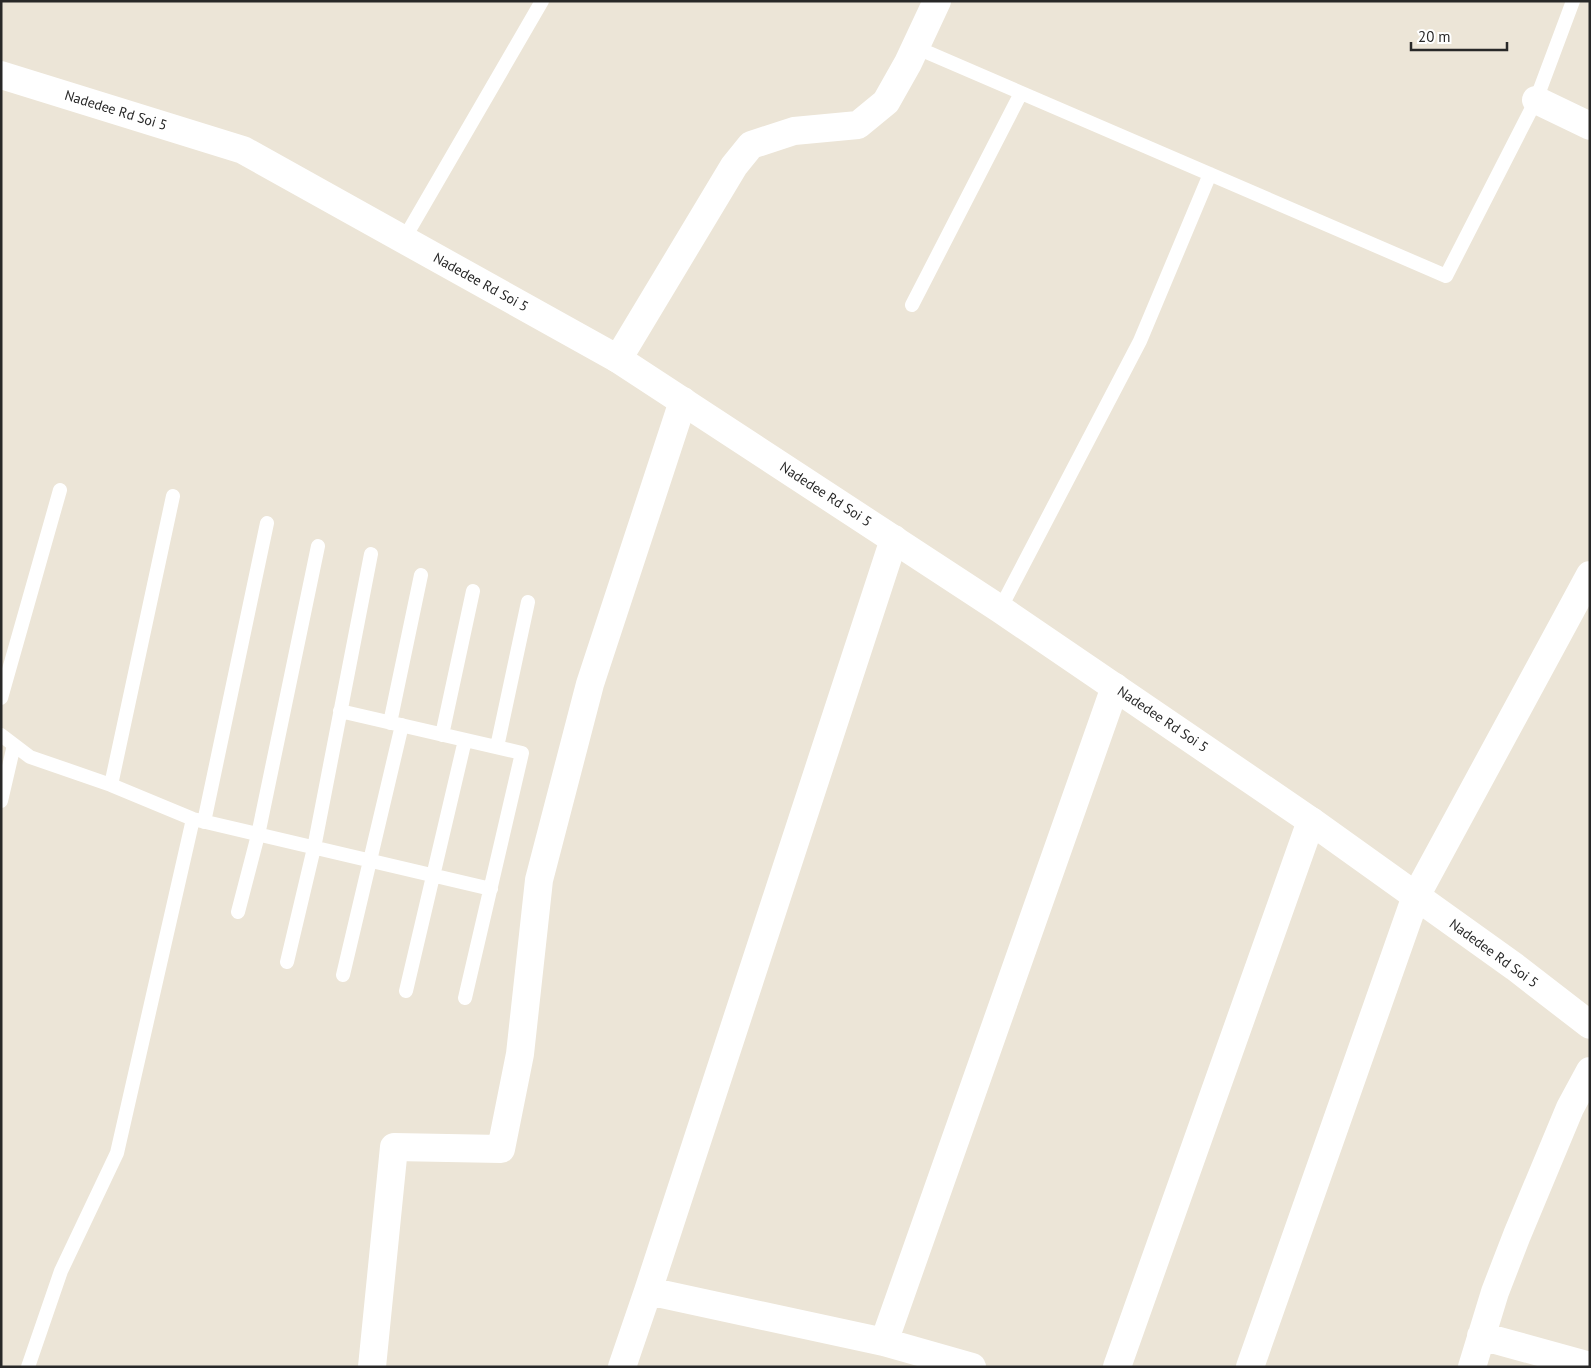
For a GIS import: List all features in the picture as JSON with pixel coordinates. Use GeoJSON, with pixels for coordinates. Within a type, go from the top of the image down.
{"type":"FeatureCollection","features":[{"type":"Feature","properties":{"kind":"street"},"geometry":{"type":"LineString","coordinates":[[618,359],[734,166],[752,145],[794,131],[858,125],[886,102],[937,1]]}},
{"type":"Feature","properties":{"kind":"street","name":"Nadedee Rd Soi 5"},"geometry":{"type":"LineString","coordinates":[[1,75],[243,150],[618,359],[1000,609],[1312,821],[1515,967],[1590,1025]]}},
{"type":"Feature","properties":{"kind":"street"},"geometry":{"type":"LineString","coordinates":[[1536,100],[1590,126]]}},
{"type":"Feature","properties":{"kind":"street"},"geometry":{"type":"LineString","coordinates":[[372,1367],[394,1147],[501,1149],[520,1054],[539,880],[590,684],[683,401]]}},
{"type":"Feature","properties":{"kind":"street"},"geometry":{"type":"LineString","coordinates":[[622,1367],[894,539]]}},
{"type":"Feature","properties":{"kind":"street"},"geometry":{"type":"LineString","coordinates":[[1250,1367],[1416,896],[1590,574]]}},
{"type":"Feature","properties":{"kind":"street"},"geometry":{"type":"LineString","coordinates":[[884,1342],[1115,687]]}},
{"type":"Feature","properties":{"kind":"street"},"geometry":{"type":"LineString","coordinates":[[1117,1367],[1312,821]]}},
{"type":"Feature","properties":{"kind":"street"},"geometry":{"type":"LineString","coordinates":[[1472,1367],[1495,1292],[1580,1112],[1590,1071]]}},
{"type":"Feature","properties":{"kind":"street"},"geometry":{"type":"LineString","coordinates":[[648,1292],[884,1342],[958,1365]]}},
{"type":"Feature","properties":{"kind":"street"},"geometry":{"type":"LineString","coordinates":[[1481,1336],[1590,1366]]}},
{"type":"Feature","properties":{"kind":"lane"},"geometry":{"type":"LineString","coordinates":[[404,239],[542,1]]}},
{"type":"Feature","properties":{"kind":"lane"},"geometry":{"type":"LineString","coordinates":[[915,47],[1446,276],[1536,100],[1573,1]]}},
{"type":"Feature","properties":{"kind":"lane"},"geometry":{"type":"LineString","coordinates":[[912,305],[1021,93]]}},
{"type":"Feature","properties":{"kind":"lane"},"geometry":{"type":"LineString","coordinates":[[1000,609],[1140,341],[1210,174]]}},
{"type":"Feature","properties":{"kind":"lane"},"geometry":{"type":"LineString","coordinates":[[1,698],[60,490]]}},
{"type":"Feature","properties":{"kind":"lane"},"geometry":{"type":"LineString","coordinates":[[111,785],[173,496]]}},
{"type":"Feature","properties":{"kind":"lane"},"geometry":{"type":"LineString","coordinates":[[28,1367],[61,1271],[117,1153],[198,821],[267,523]]}},
{"type":"Feature","properties":{"kind":"lane"},"geometry":{"type":"LineString","coordinates":[[238,912],[258,835],[318,546]]}},
{"type":"Feature","properties":{"kind":"lane"},"geometry":{"type":"LineString","coordinates":[[287,962],[314,848],[371,554]]}},
{"type":"Feature","properties":{"kind":"lane"},"geometry":{"type":"LineString","coordinates":[[344,975],[370,861],[396,724],[421,575]]}},
{"type":"Feature","properties":{"kind":"lane"},"geometry":{"type":"LineString","coordinates":[[442,735],[473,591]]}},
{"type":"Feature","properties":{"kind":"lane"},"geometry":{"type":"LineString","coordinates":[[497,747],[528,602]]}},
{"type":"Feature","properties":{"kind":"lane"},"geometry":{"type":"LineString","coordinates":[[340,711],[522,753],[465,998]]}},
{"type":"Feature","properties":{"kind":"lane"},"geometry":{"type":"LineString","coordinates":[[1,736],[30,757],[111,785],[198,821],[490,889]]}},
{"type":"Feature","properties":{"kind":"lane"},"geometry":{"type":"LineString","coordinates":[[406,990],[465,740]]}},
{"type":"Feature","properties":{"kind":"lane"},"geometry":{"type":"LineString","coordinates":[[1,801],[14,745]]}}]}
